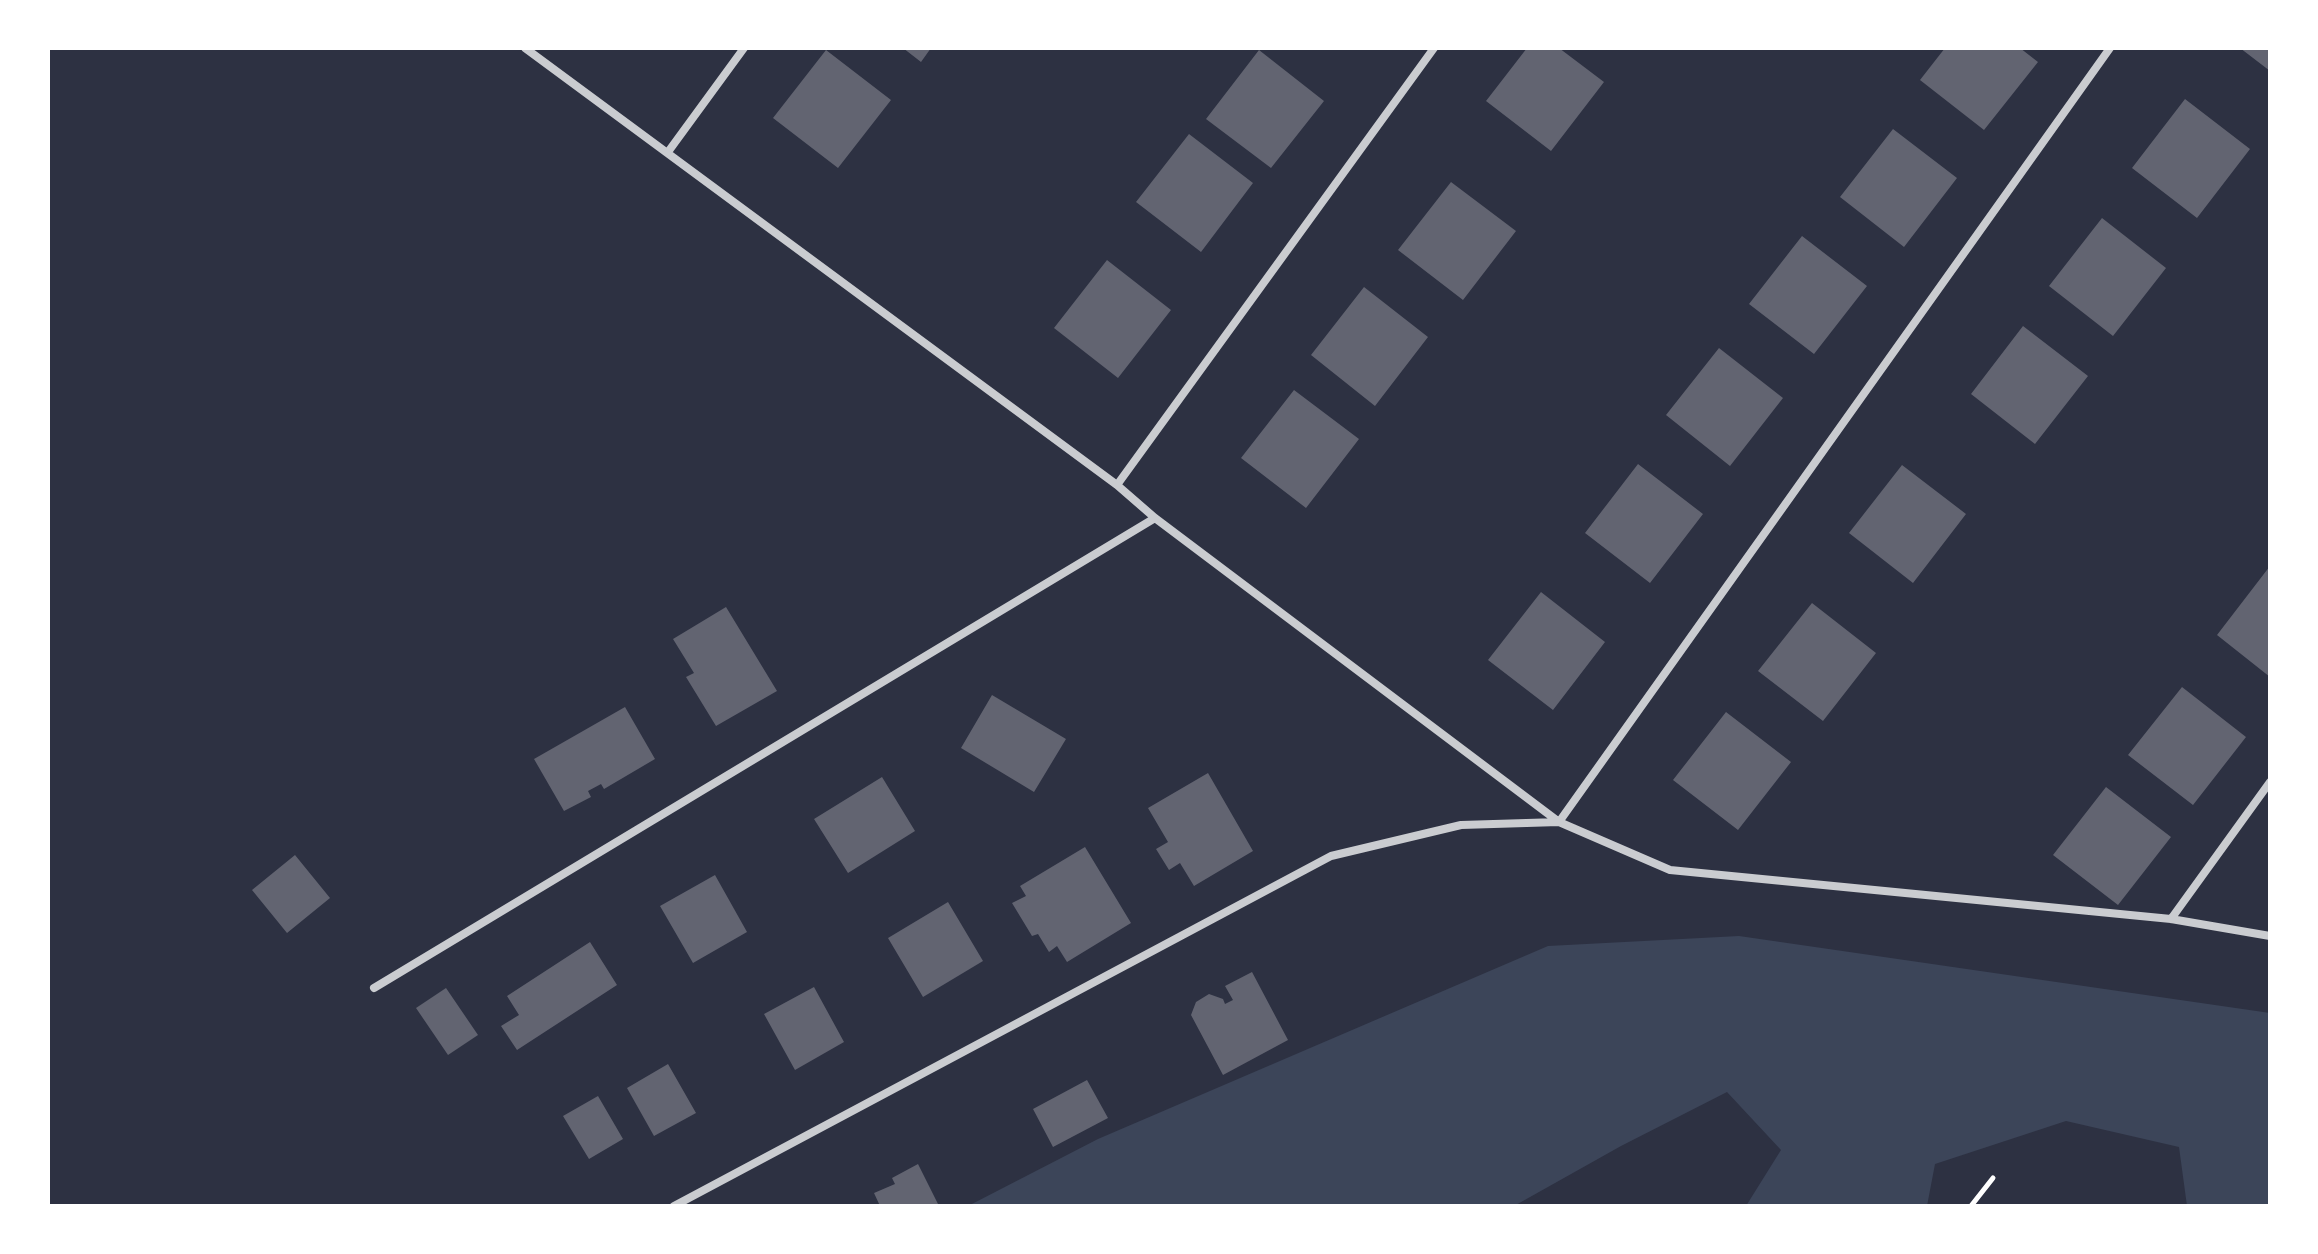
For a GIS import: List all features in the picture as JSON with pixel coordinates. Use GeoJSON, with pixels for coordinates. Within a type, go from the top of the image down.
{"type":"FeatureCollection","features":[{"type":"Feature","properties":{"kind":"street"},"geometry":{"type":"LineString","coordinates":[[525,48],[1117,485],[1155,518],[1559,822],[1670,870],[2171,919],[2270,936]]}},
{"type":"Feature","properties":{"kind":"street"},"geometry":{"type":"LineString","coordinates":[[668,152],[744,48]]}},
{"type":"Feature","properties":{"kind":"street"},"geometry":{"type":"LineString","coordinates":[[1117,485],[1434,48]]}},
{"type":"Feature","properties":{"kind":"street"},"geometry":{"type":"LineString","coordinates":[[1559,822],[2110,48]]}},
{"type":"Feature","properties":{"kind":"street"},"geometry":{"type":"LineString","coordinates":[[374,988],[1155,518]]}},
{"type":"Feature","properties":{"kind":"street"},"geometry":{"type":"LineString","coordinates":[[2171,919],[2270,782]]}},
{"type":"Feature","properties":{"kind":"street"},"geometry":{"type":"LineString","coordinates":[[674,1206],[1331,856],[1461,825],[1559,822]]}},
{"type":"Feature","properties":{"kind":"path"},"geometry":{"type":"LineString","coordinates":[[1971,1206],[1993,1178]]}},
{"type":"Feature","properties":{"kind":"shaded area"},"geometry":{"type":"Polygon","coordinates":[[[1739,936],[2270,1013],[2270,1206],[2187,1206],[2179,1147],[2066,1121],[1935,1164],[1927,1206],[1746,1206],[1781,1150],[1727,1092],[1621,1146],[1514,1206],[968,1206],[1098,1139],[1548,946],[1739,936]]]}},
{"type":"Feature","properties":{"kind":"building"},"geometry":{"type":"Polygon","coordinates":[[[903,48],[931,48],[921,62],[903,48]]]}},
{"type":"Feature","properties":{"kind":"building"},"geometry":{"type":"Polygon","coordinates":[[[1527,48],[1559,48],[1604,82],[1551,151],[1486,101],[1527,48]]]}},
{"type":"Feature","properties":{"kind":"building"},"geometry":{"type":"Polygon","coordinates":[[[1945,48],[2020,48],[2038,62],[1984,130],[1920,80],[1945,48]]]}},
{"type":"Feature","properties":{"kind":"building"},"geometry":{"type":"Polygon","coordinates":[[[2240,48],[2270,48],[2270,71],[2240,48]]]}},
{"type":"Feature","properties":{"kind":"building"},"geometry":{"type":"Polygon","coordinates":[[[826,50],[891,100],[838,168],[773,118],[826,50]]]}},
{"type":"Feature","properties":{"kind":"building"},"geometry":{"type":"Polygon","coordinates":[[[1259,50],[1324,101],[1271,168],[1206,119],[1259,50]]]}},
{"type":"Feature","properties":{"kind":"building"},"geometry":{"type":"Polygon","coordinates":[[[2185,99],[2250,149],[2197,218],[2132,168],[2185,99]]]}},
{"type":"Feature","properties":{"kind":"building"},"geometry":{"type":"Polygon","coordinates":[[[1893,129],[1957,178],[1904,247],[1840,197],[1893,129]]]}},
{"type":"Feature","properties":{"kind":"building"},"geometry":{"type":"Polygon","coordinates":[[[1189,134],[1253,183],[1201,252],[1136,202],[1189,134]]]}},
{"type":"Feature","properties":{"kind":"building"},"geometry":{"type":"Polygon","coordinates":[[[1451,182],[1516,231],[1463,300],[1398,250],[1451,182]]]}},
{"type":"Feature","properties":{"kind":"building"},"geometry":{"type":"Polygon","coordinates":[[[2102,218],[2166,268],[2113,336],[2049,286],[2102,218]]]}},
{"type":"Feature","properties":{"kind":"building"},"geometry":{"type":"Polygon","coordinates":[[[1802,236],[1867,286],[1814,354],[1749,304],[1802,236]]]}},
{"type":"Feature","properties":{"kind":"building"},"geometry":{"type":"Polygon","coordinates":[[[1107,260],[1171,310],[1118,378],[1054,328],[1107,260]]]}},
{"type":"Feature","properties":{"kind":"building"},"geometry":{"type":"Polygon","coordinates":[[[1364,287],[1428,337],[1375,406],[1311,355],[1364,287]]]}},
{"type":"Feature","properties":{"kind":"building"},"geometry":{"type":"Polygon","coordinates":[[[2023,326],[2088,376],[2035,444],[1971,394],[2023,326]]]}},
{"type":"Feature","properties":{"kind":"building"},"geometry":{"type":"Polygon","coordinates":[[[1719,348],[1783,398],[1730,466],[1666,415],[1719,348]]]}},
{"type":"Feature","properties":{"kind":"building"},"geometry":{"type":"Polygon","coordinates":[[[1294,390],[1359,439],[1306,508],[1241,458],[1294,390]]]}},
{"type":"Feature","properties":{"kind":"building"},"geometry":{"type":"Polygon","coordinates":[[[1638,464],[1703,514],[1650,583],[1585,533],[1638,464]]]}},
{"type":"Feature","properties":{"kind":"building"},"geometry":{"type":"Polygon","coordinates":[[[1902,465],[1966,514],[1913,583],[1849,533],[1902,465]]]}},
{"type":"Feature","properties":{"kind":"building"},"geometry":{"type":"Polygon","coordinates":[[[2270,566],[2270,677],[2217,635],[2270,566]]]}},
{"type":"Feature","properties":{"kind":"building"},"geometry":{"type":"Polygon","coordinates":[[[1541,592],[1605,642],[1553,710],[1488,660],[1541,592]]]}},
{"type":"Feature","properties":{"kind":"building"},"geometry":{"type":"Polygon","coordinates":[[[1812,603],[1876,653],[1823,721],[1758,671],[1812,603]]]}},
{"type":"Feature","properties":{"kind":"building"},"geometry":{"type":"Polygon","coordinates":[[[726,607],[777,691],[716,726],[686,677],[694,673],[673,639],[726,607]]]}},
{"type":"Feature","properties":{"kind":"building"},"geometry":{"type":"Polygon","coordinates":[[[2182,687],[2246,737],[2193,805],[2128,755],[2182,687]]]}},
{"type":"Feature","properties":{"kind":"building"},"geometry":{"type":"Polygon","coordinates":[[[992,695],[1066,739],[1034,792],[961,748],[992,695]]]}},
{"type":"Feature","properties":{"kind":"building"},"geometry":{"type":"Polygon","coordinates":[[[625,707],[655,759],[604,789],[601,784],[588,791],[591,797],[564,811],[534,759],[625,707]]]}},
{"type":"Feature","properties":{"kind":"building"},"geometry":{"type":"Polygon","coordinates":[[[1726,712],[1791,762],[1738,830],[1673,780],[1726,712]]]}},
{"type":"Feature","properties":{"kind":"building"},"geometry":{"type":"Polygon","coordinates":[[[1208,773],[1253,851],[1194,886],[1180,863],[1169,870],[1156,849],[1168,842],[1148,808],[1208,773]]]}},
{"type":"Feature","properties":{"kind":"building"},"geometry":{"type":"Polygon","coordinates":[[[882,777],[915,831],[848,873],[814,819],[882,777]]]}},
{"type":"Feature","properties":{"kind":"building"},"geometry":{"type":"Polygon","coordinates":[[[2106,787],[2171,837],[2118,905],[2053,855],[2106,787]]]}},
{"type":"Feature","properties":{"kind":"building"},"geometry":{"type":"Polygon","coordinates":[[[1085,847],[1131,923],[1067,962],[1057,946],[1049,952],[1038,934],[1032,936],[1012,903],[1026,896],[1020,886],[1085,847]]]}},
{"type":"Feature","properties":{"kind":"building"},"geometry":{"type":"Polygon","coordinates":[[[295,855],[330,898],[287,933],[252,890],[295,855]]]}},
{"type":"Feature","properties":{"kind":"building"},"geometry":{"type":"Polygon","coordinates":[[[715,875],[747,932],[693,963],[660,906],[715,875]]]}},
{"type":"Feature","properties":{"kind":"building"},"geometry":{"type":"Polygon","coordinates":[[[948,902],[983,961],[923,997],[888,938],[948,902]]]}},
{"type":"Feature","properties":{"kind":"building"},"geometry":{"type":"Polygon","coordinates":[[[590,942],[617,985],[517,1050],[501,1026],[519,1015],[507,996],[590,942]]]}},
{"type":"Feature","properties":{"kind":"building"},"geometry":{"type":"Polygon","coordinates":[[[1252,972],[1288,1040],[1223,1075],[1191,1015],[1196,1002],[1209,994],[1223,999],[1225,1004],[1233,1000],[1225,986],[1252,972]]]}},
{"type":"Feature","properties":{"kind":"building"},"geometry":{"type":"Polygon","coordinates":[[[814,987],[844,1042],[795,1070],[764,1014],[814,987]]]}},
{"type":"Feature","properties":{"kind":"building"},"geometry":{"type":"Polygon","coordinates":[[[446,988],[478,1035],[448,1055],[416,1008],[446,988]]]}},
{"type":"Feature","properties":{"kind":"building"},"geometry":{"type":"Polygon","coordinates":[[[668,1064],[696,1113],[654,1136],[627,1088],[668,1064]]]}},
{"type":"Feature","properties":{"kind":"building"},"geometry":{"type":"Polygon","coordinates":[[[1087,1080],[1108,1118],[1053,1147],[1033,1109],[1087,1080]]]}},
{"type":"Feature","properties":{"kind":"building"},"geometry":{"type":"Polygon","coordinates":[[[598,1096],[623,1139],[589,1159],[563,1116],[598,1096]]]}},
{"type":"Feature","properties":{"kind":"building"},"geometry":{"type":"Polygon","coordinates":[[[918,1164],[939,1206],[880,1206],[874,1193],[895,1184],[892,1178],[918,1164]]]}}]}
